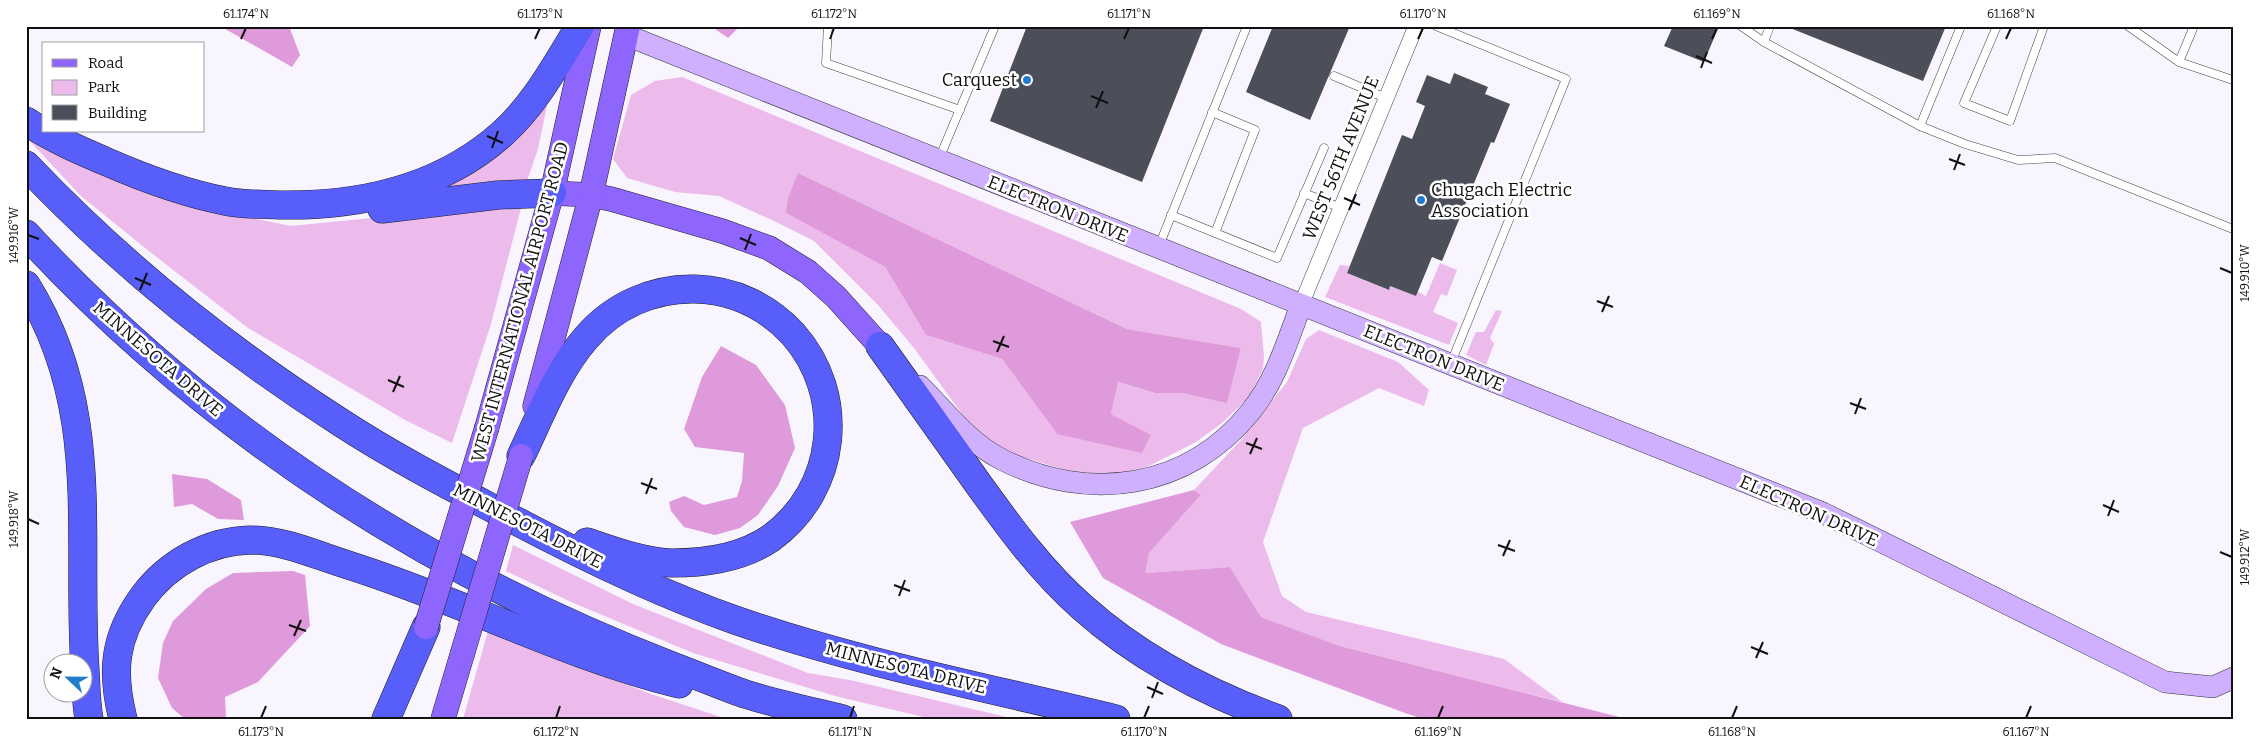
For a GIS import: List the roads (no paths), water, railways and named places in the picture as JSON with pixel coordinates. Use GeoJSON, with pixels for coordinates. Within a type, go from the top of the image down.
{"type":"FeatureCollection","features":[{"type":"Feature","properties":{"kind":"highway"},"geometry":{"type":"LineString","coordinates":[[46,132],[79,150],[174,190],[227,202],[306,205],[386,195],[416,186],[444,173],[503,133],[542,88],[580,26]]}},
{"type":"Feature","properties":{"kind":"highway"},"geometry":{"type":"LineString","coordinates":[[26,121],[42,130]]}},
{"type":"Feature","properties":{"kind":"highway","name":"MINNESOTA DRIVE"},"geometry":{"type":"LineString","coordinates":[[26,165],[115,251],[157,288],[224,341],[363,437],[514,520],[617,572],[734,620],[864,658],[1116,719]]}},
{"type":"Feature","properties":{"kind":"highway"},"geometry":{"type":"LineString","coordinates":[[253,204],[278,212],[307,214],[366,211],[498,195],[552,193]]}},
{"type":"Feature","properties":{"kind":"highway","name":"MINNESOTA DRIVE"},"geometry":{"type":"LineString","coordinates":[[26,234],[70,281],[183,384],[252,438],[339,498],[416,545],[545,613],[614,643],[744,693],[843,719]]}},
{"type":"Feature","properties":{"kind":"highway"},"geometry":{"type":"LineString","coordinates":[[26,285],[36,301],[54,341],[74,405],[83,480],[83,632],[89,719]]}},
{"type":"Feature","properties":{"kind":"highway"},"geometry":{"type":"LineString","coordinates":[[514,520],[643,558],[670,562],[699,562],[725,558],[752,548],[770,538],[786,525],[801,508],[813,488],[822,466],[828,441],[829,414],[816,367],[803,346],[782,322],[759,306],[735,295],[709,289],[684,288],[658,293],[633,301],[608,316],[586,338],[565,367],[521,456]]}},
{"type":"Feature","properties":{"kind":"highway"},"geometry":{"type":"LineString","coordinates":[[880,346],[998,511],[1043,568],[1081,606],[1143,654],[1182,678],[1220,696],[1278,719]]}},
{"type":"Feature","properties":{"kind":"highway"},"geometry":{"type":"LineString","coordinates":[[123,719],[116,688],[117,662],[120,643],[126,625],[137,606],[150,588],[168,571],[186,559],[207,548],[230,542],[249,540],[281,543],[389,578],[637,674],[693,687],[744,693]]}},
{"type":"Feature","properties":{"kind":"highway"},"geometry":{"type":"LineString","coordinates":[[386,719],[426,627]]}},
{"type":"Feature","properties":{"kind":"highway"},"geometry":{"type":"LineString","coordinates":[[81,652],[83,632]]}},
{"type":"Feature","properties":{"kind":"highway"},"geometry":{"type":"LineString","coordinates":[[78,702],[78,719]]}},
{"type":"Feature","properties":{"kind":"main road","name":"WEST INTERNATIONAL AIRPORT ROAD"},"geometry":{"type":"LineString","coordinates":[[401,719],[426,627],[487,427],[552,193],[588,26]]}},
{"type":"Feature","properties":{"kind":"main road"},"geometry":{"type":"LineString","coordinates":[[443,719],[521,456],[564,302],[591,194],[623,29]]}},
{"type":"Feature","properties":{"kind":"main road"},"geometry":{"type":"LineString","coordinates":[[552,193],[591,194],[722,230],[775,251],[808,272],[836,297],[880,346]]}},
{"type":"Feature","properties":{"kind":"street","name":"WEST 56TH AVENUE"},"geometry":{"type":"LineString","coordinates":[[1301,305],[1416,26]]}},
{"type":"Feature","properties":{"kind":"street","name":"ELECTRON DRIVE"},"geometry":{"type":"LineString","coordinates":[[623,29],[938,161],[1823,513],[2165,682],[2212,687],[2233,678]]}},
{"type":"Feature","properties":{"kind":"street"},"geometry":{"type":"LineString","coordinates":[[880,346],[964,432],[1000,459],[1052,479],[1080,484],[1133,483],[1188,464],[1232,432],[1251,410],[1272,378],[1301,305]]}},
{"type":"Feature","properties":{"kind":"lane"},"geometry":{"type":"LineString","coordinates":[[828,26],[826,63],[960,110]]}},
{"type":"Feature","properties":{"kind":"lane"},"geometry":{"type":"LineString","coordinates":[[938,161],[996,26]]}},
{"type":"Feature","properties":{"kind":"lane"},"geometry":{"type":"LineString","coordinates":[[1158,248],[1247,26]]}},
{"type":"Feature","properties":{"kind":"lane"},"geometry":{"type":"LineString","coordinates":[[1436,26],[1566,79],[1450,364]]}},
{"type":"Feature","properties":{"kind":"lane"},"geometry":{"type":"LineString","coordinates":[[1742,26],[1764,42],[1920,126],[1966,144],[2018,160],[2056,158],[2233,229]]}},
{"type":"Feature","properties":{"kind":"lane"},"geometry":{"type":"LineString","coordinates":[[1764,42],[1770,26]]}},
{"type":"Feature","properties":{"kind":"lane"},"geometry":{"type":"LineString","coordinates":[[1920,126],[1960,26]]}},
{"type":"Feature","properties":{"kind":"lane"},"geometry":{"type":"LineString","coordinates":[[1997,26],[1964,104],[2010,122],[2044,26]]}},
{"type":"Feature","properties":{"kind":"lane"},"geometry":{"type":"LineString","coordinates":[[2128,26],[2179,62],[2233,80]]}},
{"type":"Feature","properties":{"kind":"lane"},"geometry":{"type":"LineString","coordinates":[[2179,62],[2194,26]]}},
{"type":"Feature","properties":{"kind":"lane"},"geometry":{"type":"LineString","coordinates":[[1334,76],[1386,98]]}},
{"type":"Feature","properties":{"kind":"lane"},"geometry":{"type":"LineString","coordinates":[[1212,112],[1255,130],[1215,233]]}},
{"type":"Feature","properties":{"kind":"lane"},"geometry":{"type":"LineString","coordinates":[[1171,215],[1277,258],[1324,148]]}},
{"type":"Feature","properties":{"kind":"lane"},"geometry":{"type":"LineString","coordinates":[[1304,193],[1341,208]]}},
{"type":"Feature","properties":{"kind":"place","name":"Carquest"},"geometry":{"type":"Point","coordinates":[1027,80]}},
{"type":"Feature","properties":{"kind":"place","name":"Chugach Electric Association"},"geometry":{"type":"Point","coordinates":[1421,200]}}]}
